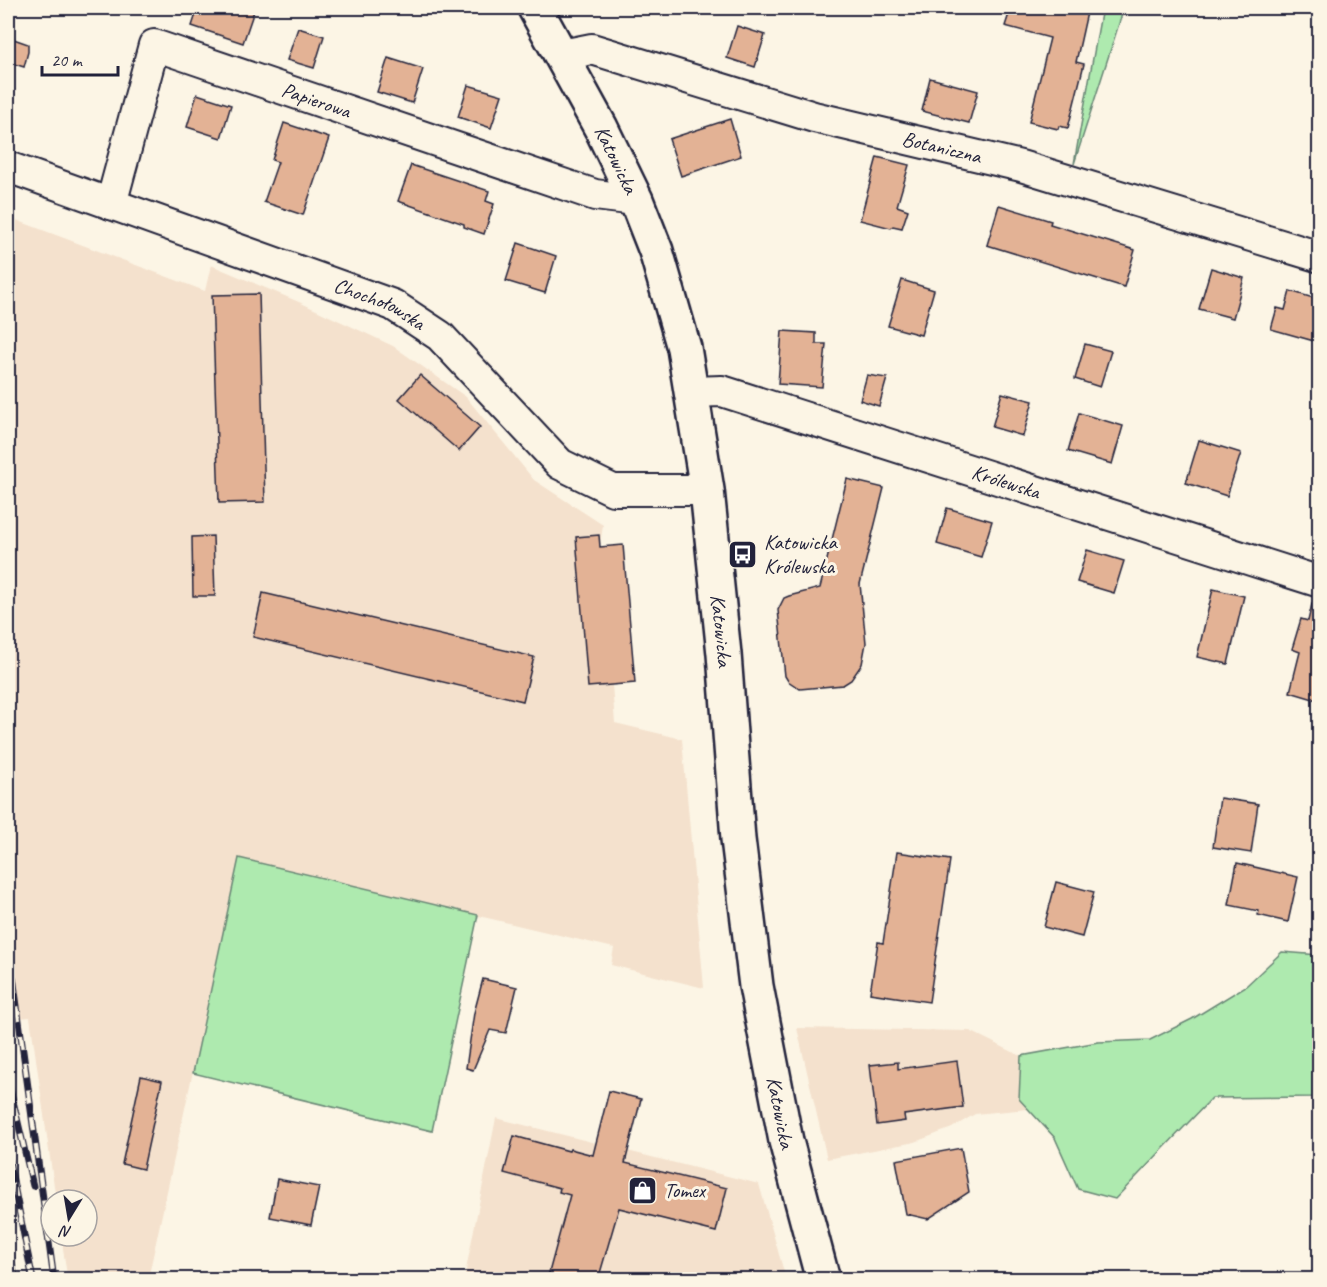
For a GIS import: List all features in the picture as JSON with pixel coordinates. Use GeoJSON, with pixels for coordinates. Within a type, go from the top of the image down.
{"type":"FeatureCollection","features":[{"type":"Feature","properties":{"kind":"street","name":"Katowicka"},"geometry":{"type":"LineString","coordinates":[[535,8],[601,128],[636,200],[660,262],[684,348],[707,490],[724,654],[738,838],[756,986],[786,1141],[823,1280]]}},
{"type":"Feature","properties":{"kind":"street","name":"Papierowa"},"geometry":{"type":"LineString","coordinates":[[111,204],[154,45],[594,195],[636,200]]}},
{"type":"Feature","properties":{"kind":"street","name":"Botaniczna"},"geometry":{"type":"LineString","coordinates":[[562,55],[592,49],[814,117],[1022,166],[1320,257]]}},
{"type":"Feature","properties":{"kind":"street","name":"Chochołowska"},"geometry":{"type":"LineString","coordinates":[[8,167],[393,304],[440,336],[560,464],[613,489],[707,490]]}},
{"type":"Feature","properties":{"kind":"street","name":"Królewska"},"geometry":{"type":"LineString","coordinates":[[692,392],[722,392],[1320,582]]}},
{"type":"Feature","properties":{"kind":"shaded area"},"geometry":{"type":"Polygon","coordinates":[[[8,217],[205,291],[211,265],[299,302],[393,346],[466,397],[534,480],[603,525],[600,546],[623,545],[635,683],[612,685],[615,723],[682,739],[704,988],[611,965],[614,948],[239,859],[148,1279],[74,1279],[67,1275],[63,1248],[99,1248],[99,1188],[54,1188],[30,1017],[9,1019],[8,217]]]}},
{"type":"Feature","properties":{"kind":"shaded area"},"geometry":{"type":"Polygon","coordinates":[[[797,1028],[970,1031],[1021,1056],[1019,1099],[1028,1109],[975,1114],[952,1128],[915,1142],[827,1159],[797,1028]]]}},
{"type":"Feature","properties":{"kind":"shaded area"},"geometry":{"type":"Polygon","coordinates":[[[496,1118],[759,1184],[786,1279],[464,1280],[496,1118]]]}},
{"type":"Feature","properties":{"kind":"green space"},"geometry":{"type":"Polygon","coordinates":[[[1102,8],[1124,8],[1074,164],[1102,8]]]}},
{"type":"Feature","properties":{"kind":"green space"},"geometry":{"type":"Polygon","coordinates":[[[239,858],[478,915],[432,1131],[193,1073],[239,858]]]}},
{"type":"Feature","properties":{"kind":"green space"},"geometry":{"type":"Polygon","coordinates":[[[1282,952],[1319,955],[1320,1088],[1315,1097],[1212,1098],[1115,1199],[1078,1189],[1055,1138],[1019,1099],[1021,1056],[1098,1042],[1150,1040],[1192,1019],[1246,986],[1282,952]]]}},
{"type":"Feature","properties":{"kind":"building"},"geometry":{"type":"Polygon","coordinates":[[[198,8],[255,8],[243,43],[192,26],[198,8]]]}},
{"type":"Feature","properties":{"kind":"building"},"geometry":{"type":"Polygon","coordinates":[[[1011,8],[1088,8],[1076,62],[1084,64],[1068,128],[1059,126],[1058,129],[1029,122],[1050,38],[1005,26],[1011,8]]]}},
{"type":"Feature","properties":{"kind":"building"},"geometry":{"type":"Polygon","coordinates":[[[737,26],[765,35],[755,67],[727,58],[737,26]]]}},
{"type":"Feature","properties":{"kind":"building"},"geometry":{"type":"Polygon","coordinates":[[[298,28],[324,36],[314,68],[287,60],[298,28]]]}},
{"type":"Feature","properties":{"kind":"building"},"geometry":{"type":"Polygon","coordinates":[[[8,37],[28,44],[24,67],[8,62],[8,37]]]}},
{"type":"Feature","properties":{"kind":"building"},"geometry":{"type":"Polygon","coordinates":[[[388,58],[423,69],[412,103],[377,92],[388,58]]]}},
{"type":"Feature","properties":{"kind":"building"},"geometry":{"type":"Polygon","coordinates":[[[930,78],[978,91],[969,123],[922,111],[930,78]]]}},
{"type":"Feature","properties":{"kind":"building"},"geometry":{"type":"Polygon","coordinates":[[[468,85],[502,95],[491,128],[458,117],[468,85]]]}},
{"type":"Feature","properties":{"kind":"building"},"geometry":{"type":"Polygon","coordinates":[[[197,94],[231,105],[221,138],[187,127],[197,94]]]}},
{"type":"Feature","properties":{"kind":"building"},"geometry":{"type":"Polygon","coordinates":[[[730,119],[741,156],[681,176],[669,139],[730,119]]]}},
{"type":"Feature","properties":{"kind":"building"},"geometry":{"type":"Polygon","coordinates":[[[284,123],[329,138],[303,215],[264,202],[278,162],[272,160],[284,123]]]}},
{"type":"Feature","properties":{"kind":"building"},"geometry":{"type":"Polygon","coordinates":[[[877,157],[909,165],[897,206],[908,210],[902,228],[893,226],[891,228],[860,220],[877,157]]]}},
{"type":"Feature","properties":{"kind":"building"},"geometry":{"type":"Polygon","coordinates":[[[411,165],[489,191],[486,201],[494,204],[484,234],[464,227],[464,224],[398,201],[411,165]]]}},
{"type":"Feature","properties":{"kind":"building"},"geometry":{"type":"Polygon","coordinates":[[[999,205],[1051,221],[1050,224],[1135,250],[1124,287],[987,245],[999,205]]]}},
{"type":"Feature","properties":{"kind":"building"},"geometry":{"type":"Polygon","coordinates":[[[518,243],[556,256],[545,293],[506,281],[518,243]]]}},
{"type":"Feature","properties":{"kind":"building"},"geometry":{"type":"Polygon","coordinates":[[[1211,268],[1244,278],[1233,318],[1199,309],[1211,268]]]}},
{"type":"Feature","properties":{"kind":"building"},"geometry":{"type":"Polygon","coordinates":[[[902,280],[934,290],[921,335],[888,326],[902,280]]]}},
{"type":"Feature","properties":{"kind":"building"},"geometry":{"type":"Polygon","coordinates":[[[1290,291],[1320,300],[1320,323],[1314,341],[1271,329],[1277,308],[1285,310],[1290,291]]]}},
{"type":"Feature","properties":{"kind":"building"},"geometry":{"type":"Polygon","coordinates":[[[259,294],[265,502],[219,503],[212,295],[259,294]]]}},
{"type":"Feature","properties":{"kind":"building"},"geometry":{"type":"Polygon","coordinates":[[[782,331],[816,333],[816,344],[826,344],[822,387],[778,384],[782,331]]]}},
{"type":"Feature","properties":{"kind":"building"},"geometry":{"type":"Polygon","coordinates":[[[1085,344],[1111,351],[1100,387],[1075,379],[1085,344]]]}},
{"type":"Feature","properties":{"kind":"building"},"geometry":{"type":"Polygon","coordinates":[[[420,375],[480,427],[459,451],[399,399],[420,375]]]}},
{"type":"Feature","properties":{"kind":"building"},"geometry":{"type":"Polygon","coordinates":[[[867,375],[887,378],[879,406],[860,400],[867,375]]]}},
{"type":"Feature","properties":{"kind":"building"},"geometry":{"type":"Polygon","coordinates":[[[1002,393],[1033,401],[1023,436],[992,427],[1002,393]]]}},
{"type":"Feature","properties":{"kind":"building"},"geometry":{"type":"Polygon","coordinates":[[[1079,413],[1123,426],[1112,464],[1068,451],[1079,413]]]}},
{"type":"Feature","properties":{"kind":"building"},"geometry":{"type":"Polygon","coordinates":[[[1199,440],[1241,453],[1227,496],[1186,483],[1199,440]]]}},
{"type":"Feature","properties":{"kind":"building"},"geometry":{"type":"Polygon","coordinates":[[[847,479],[884,488],[860,584],[866,643],[862,664],[851,680],[843,685],[800,689],[788,681],[785,676],[778,610],[784,598],[820,588],[847,479]]]}},
{"type":"Feature","properties":{"kind":"building"},"geometry":{"type":"Polygon","coordinates":[[[947,508],[992,521],[981,557],[937,544],[947,508]]]}},
{"type":"Feature","properties":{"kind":"building"},"geometry":{"type":"Polygon","coordinates":[[[599,535],[600,547],[623,545],[635,683],[588,687],[576,537],[599,535]]]}},
{"type":"Feature","properties":{"kind":"building"},"geometry":{"type":"Polygon","coordinates":[[[213,536],[215,596],[193,596],[192,537],[213,536]]]}},
{"type":"Feature","properties":{"kind":"building"},"geometry":{"type":"Polygon","coordinates":[[[1087,550],[1124,561],[1114,593],[1077,582],[1087,550]]]}},
{"type":"Feature","properties":{"kind":"building"},"geometry":{"type":"Polygon","coordinates":[[[1213,589],[1244,596],[1228,664],[1197,657],[1213,589]]]}},
{"type":"Feature","properties":{"kind":"building"},"geometry":{"type":"Polygon","coordinates":[[[263,593],[534,657],[523,701],[253,637],[263,593]]]}},
{"type":"Feature","properties":{"kind":"building"},"geometry":{"type":"Polygon","coordinates":[[[1312,604],[1320,605],[1320,701],[1290,692],[1300,652],[1292,649],[1301,619],[1308,621],[1312,604]]]}},
{"type":"Feature","properties":{"kind":"building"},"geometry":{"type":"Polygon","coordinates":[[[1220,798],[1258,804],[1251,853],[1213,847],[1220,798]]]}},
{"type":"Feature","properties":{"kind":"building"},"geometry":{"type":"Polygon","coordinates":[[[897,852],[950,860],[929,1002],[870,993],[878,942],[883,943],[897,852]]]}},
{"type":"Feature","properties":{"kind":"building"},"geometry":{"type":"Polygon","coordinates":[[[1237,863],[1298,877],[1288,922],[1258,915],[1259,911],[1229,905],[1237,863]]]}},
{"type":"Feature","properties":{"kind":"building"},"geometry":{"type":"Polygon","coordinates":[[[1056,882],[1094,892],[1082,937],[1044,927],[1056,882]]]}},
{"type":"Feature","properties":{"kind":"building"},"geometry":{"type":"Polygon","coordinates":[[[483,979],[517,987],[506,1033],[490,1030],[473,1070],[466,1068],[474,1013],[483,979]]]}},
{"type":"Feature","properties":{"kind":"building"},"geometry":{"type":"Polygon","coordinates":[[[957,1061],[963,1107],[904,1115],[905,1121],[877,1125],[870,1065],[898,1062],[898,1069],[957,1061]]]}},
{"type":"Feature","properties":{"kind":"building"},"geometry":{"type":"Polygon","coordinates":[[[141,1076],[162,1081],[143,1169],[122,1164],[141,1076]]]}},
{"type":"Feature","properties":{"kind":"building"},"geometry":{"type":"Polygon","coordinates":[[[609,1091],[641,1099],[625,1163],[727,1188],[716,1232],[619,1208],[598,1280],[547,1280],[570,1195],[559,1192],[560,1188],[504,1173],[514,1136],[593,1155],[609,1091]]]}},
{"type":"Feature","properties":{"kind":"building"},"geometry":{"type":"Polygon","coordinates":[[[961,1148],[969,1192],[928,1219],[906,1214],[896,1160],[961,1148]]]}},
{"type":"Feature","properties":{"kind":"building"},"geometry":{"type":"Polygon","coordinates":[[[277,1179],[319,1187],[311,1225],[270,1217],[277,1179]]]}},
{"type":"Feature","properties":{"kind":"railway"},"geometry":{"type":"LineString","coordinates":[[8,951],[54,1280]]}},
{"type":"Feature","properties":{"kind":"railway"},"geometry":{"type":"LineString","coordinates":[[8,1080],[33,1186]]}},
{"type":"Feature","properties":{"kind":"railway"},"geometry":{"type":"LineString","coordinates":[[8,1156],[33,1280]]}},
{"type":"Feature","properties":{"kind":"railway"},"geometry":{"type":"LineString","coordinates":[[8,1240],[15,1280]]}},
{"type":"Feature","properties":{"kind":"place","name":"Katowicka Królewska"},"geometry":{"type":"Point","coordinates":[743,554]}},
{"type":"Feature","properties":{"kind":"place","name":"Tomex"},"geometry":{"type":"Point","coordinates":[643,1190]}}]}
